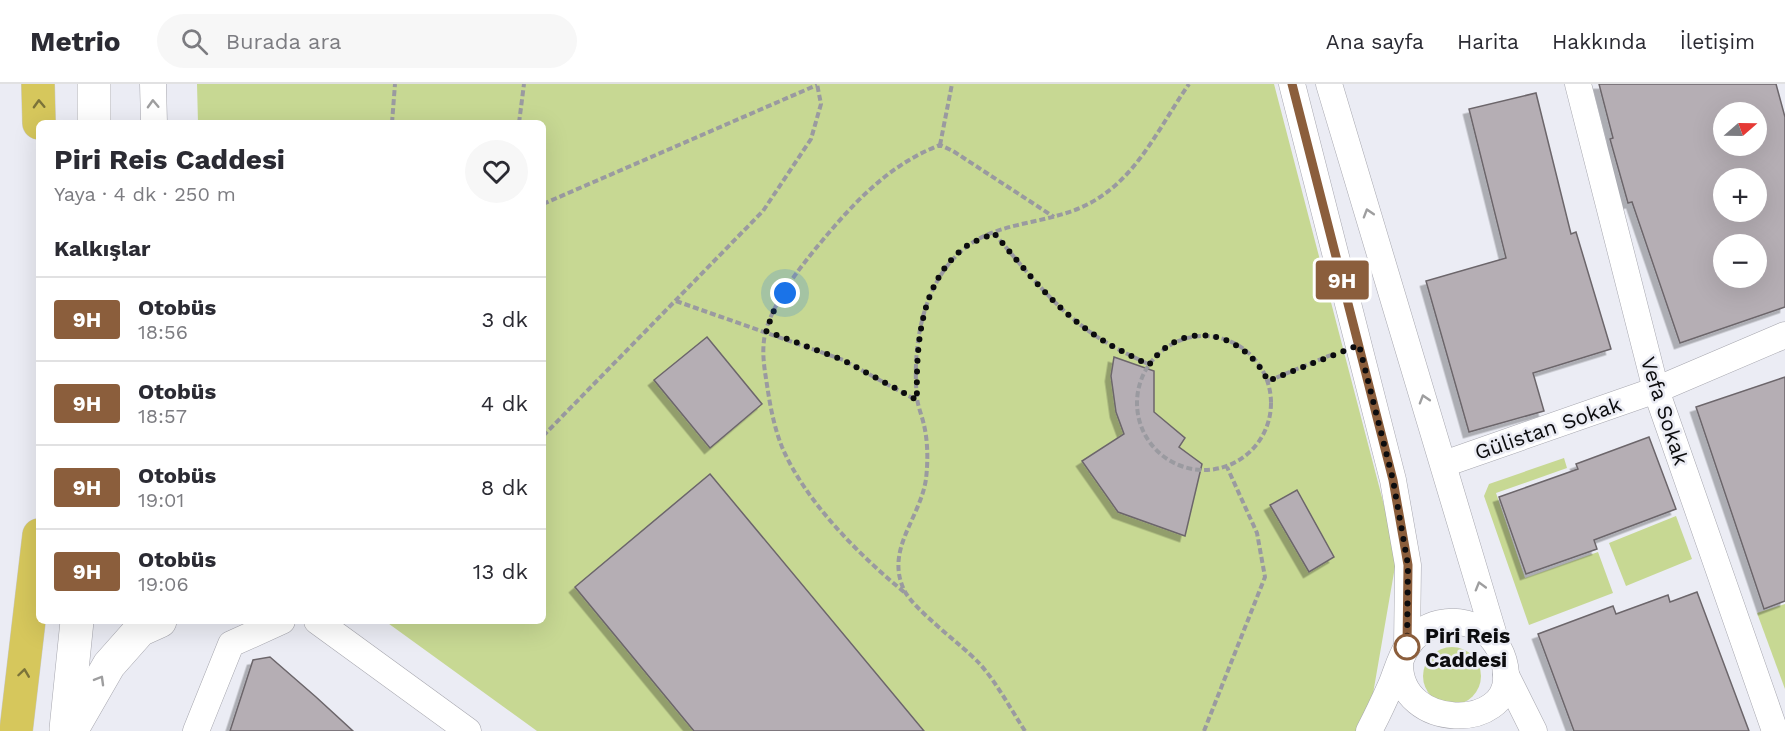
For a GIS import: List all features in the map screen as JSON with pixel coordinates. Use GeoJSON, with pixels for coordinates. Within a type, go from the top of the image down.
{"type":"FeatureCollection","features":[{"type":"Feature","properties":{"kind":"highway"},"geometry":{"type":"LineString","coordinates":[[38,84],[39,120]]}},
{"type":"Feature","properties":{"kind":"highway"},"geometry":{"type":"LineString","coordinates":[[16,731],[36,561]]}},
{"type":"Feature","properties":{"kind":"main road"},"geometry":{"type":"LineString","coordinates":[[66,731],[77,624]]}},
{"type":"Feature","properties":{"kind":"main road"},"geometry":{"type":"LineString","coordinates":[[71,731],[109,665],[140,630],[153,624]]}},
{"type":"Feature","properties":{"kind":"street"},"geometry":{"type":"LineString","coordinates":[[153,84],[154,120]]}},
{"type":"Feature","properties":{"kind":"street"},"geometry":{"type":"LineString","coordinates":[[1293,84],[1393,480],[1408,565],[1403,691],[1417,714],[1432,724],[1459,729],[1483,719],[1496,707],[1504,692],[1506,675]]}},
{"type":"Feature","properties":{"kind":"street"},"geometry":{"type":"LineString","coordinates":[[1329,84],[1496,642],[1503,658],[1506,675],[1533,731]]}},
{"type":"Feature","properties":{"kind":"street","name":"Vefa Sokak"},"geometry":{"type":"LineString","coordinates":[[1578,84],[1656,390],[1775,731]]}},
{"type":"Feature","properties":{"kind":"street","name":"Gülistan Sokak"},"geometry":{"type":"LineString","coordinates":[[1444,464],[1656,390],[1785,335]]}},
{"type":"Feature","properties":{"kind":"street"},"geometry":{"type":"LineString","coordinates":[[1370,731],[1403,656],[1418,634],[1434,624],[1451,621],[1475,627],[1496,642]]}},
{"type":"Feature","properties":{"kind":"street"},"geometry":{"type":"LineString","coordinates":[[196,731],[231,644],[275,624]]}},
{"type":"Feature","properties":{"kind":"street"},"geometry":{"type":"LineString","coordinates":[[321,624],[464,730]]}},
{"type":"Feature","properties":{"kind":"path"},"geometry":{"type":"LineString","coordinates":[[392,120],[395,84]]}},
{"type":"Feature","properties":{"kind":"path"},"geometry":{"type":"LineString","coordinates":[[519,120],[524,84]]}},
{"type":"Feature","properties":{"kind":"path"},"geometry":{"type":"LineString","coordinates":[[546,203],[818,84],[821,104],[811,139],[764,211],[546,433]]}},
{"type":"Feature","properties":{"kind":"path"},"geometry":{"type":"LineString","coordinates":[[940,145],[952,84]]}},
{"type":"Feature","properties":{"kind":"path"},"geometry":{"type":"LineString","coordinates":[[905,592],[897,569],[899,545],[922,499],[926,478],[926,438],[917,400],[921,330],[931,293],[945,267],[966,247],[994,233],[1054,217],[1095,200],[1130,172],[1150,148],[1189,84]]}},
{"type":"Feature","properties":{"kind":"path"},"geometry":{"type":"LineString","coordinates":[[940,145],[1054,217]]}},
{"type":"Feature","properties":{"kind":"path"},"geometry":{"type":"LineString","coordinates":[[940,145],[920,153],[864,193],[815,249],[775,308],[766,331],[763,354],[774,424],[793,471],[867,562],[905,592],[978,662],[1025,731]]}},
{"type":"Feature","properties":{"kind":"path"},"geometry":{"type":"LineString","coordinates":[[994,233],[1048,293],[1081,324],[1102,340],[1149,365]]}},
{"type":"Feature","properties":{"kind":"path"},"geometry":{"type":"LineString","coordinates":[[676,301],[843,360],[917,400]]}},
{"type":"Feature","properties":{"kind":"path"},"geometry":{"type":"LineString","coordinates":[[1200,336],[1218,337],[1234,342],[1249,352],[1260,365],[1268,381],[1272,398],[1265,432],[1242,459],[1227,466],[1209,470],[1192,469],[1175,463],[1160,453],[1149,440],[1141,425],[1138,407],[1139,390],[1149,365],[1167,347],[1183,339],[1200,336]]}},
{"type":"Feature","properties":{"kind":"path"},"geometry":{"type":"LineString","coordinates":[[1268,381],[1359,345]]}},
{"type":"Feature","properties":{"kind":"path"},"geometry":{"type":"LineString","coordinates":[[1204,731],[1265,577],[1257,533],[1227,466]]}},
{"type":"Feature","properties":{"kind":"green space"},"geometry":{"type":"Polygon","coordinates":[[[197,84],[1274,84],[1397,555],[1369,717],[1359,731],[537,731],[389,624],[546,624],[546,120],[198,120],[197,84]]]}},
{"type":"Feature","properties":{"kind":"green space"},"geometry":{"type":"Polygon","coordinates":[[[1564,458],[1567,468],[1496,493],[1525,578],[1598,552],[1613,593],[1529,625],[1484,496],[1489,484],[1564,458]]]}},
{"type":"Feature","properties":{"kind":"green space"},"geometry":{"type":"Polygon","coordinates":[[[1676,516],[1692,559],[1626,586],[1609,543],[1676,516]]]}},
{"type":"Feature","properties":{"kind":"green space"},"geometry":{"type":"Polygon","coordinates":[[[1785,604],[1785,689],[1757,613],[1785,604]]]}},
{"type":"Feature","properties":{"kind":"green space"},"geometry":{"type":"Polygon","coordinates":[[[1452,647],[1463,649],[1476,660],[1481,676],[1479,687],[1468,700],[1452,705],[1441,703],[1428,692],[1423,676],[1425,665],[1436,652],[1452,647]]]}},
{"type":"Feature","properties":{"kind":"building"},"geometry":{"type":"Polygon","coordinates":[[[1599,84],[1776,84],[1785,117],[1785,307],[1680,343],[1632,202],[1628,203],[1610,139],[1613,138],[1599,84]]]}},
{"type":"Feature","properties":{"kind":"building"},"geometry":{"type":"Polygon","coordinates":[[[1536,93],[1571,234],[1576,232],[1611,349],[1533,373],[1544,411],[1469,432],[1426,281],[1506,258],[1469,109],[1536,93]]]}},
{"type":"Feature","properties":{"kind":"building"},"geometry":{"type":"Polygon","coordinates":[[[707,337],[762,404],[710,448],[654,380],[707,337]]]}},
{"type":"Feature","properties":{"kind":"building"},"geometry":{"type":"Polygon","coordinates":[[[1114,357],[1154,371],[1154,412],[1185,438],[1179,447],[1202,464],[1185,536],[1118,512],[1082,461],[1124,434],[1116,412],[1111,376],[1114,357]]]}},
{"type":"Feature","properties":{"kind":"building"},"geometry":{"type":"Polygon","coordinates":[[[1785,377],[1785,601],[1764,609],[1696,407],[1785,377]]]}},
{"type":"Feature","properties":{"kind":"building"},"geometry":{"type":"Polygon","coordinates":[[[1649,437],[1676,509],[1594,540],[1597,549],[1526,574],[1499,497],[1578,469],[1576,464],[1649,437]]]}},
{"type":"Feature","properties":{"kind":"building"},"geometry":{"type":"Polygon","coordinates":[[[710,474],[924,731],[694,731],[575,587],[710,474]]]}},
{"type":"Feature","properties":{"kind":"building"},"geometry":{"type":"Polygon","coordinates":[[[1297,490],[1334,557],[1309,572],[1270,505],[1297,490]]]}},
{"type":"Feature","properties":{"kind":"building"},"geometry":{"type":"Polygon","coordinates":[[[1697,592],[1749,731],[1574,731],[1538,634],[1613,606],[1616,614],[1668,595],[1670,602],[1697,592]]]}},
{"type":"Feature","properties":{"kind":"building"},"geometry":{"type":"Polygon","coordinates":[[[270,657],[353,731],[230,731],[253,660],[270,657]]]}},
{"type":"Feature","properties":{"kind":"bus line","name":"9H"},"geometry":{"type":"LineString","coordinates":[[1292,84],[1393,480],[1408,565],[1407,647]]}},
{"type":"Feature","properties":{"kind":"place","name":"Piri Reis Caddesi"},"geometry":{"type":"Point","coordinates":[1407,647]}},
{"type":"Feature","properties":{"kind":"route"},"geometry":{"type":"LineString","coordinates":[[785,293],[775,308],[766,331],[843,360],[917,400],[918,347],[922,321],[931,293],[945,267],[966,247],[994,233],[1048,293],[1081,324],[1102,340],[1149,365],[1167,347],[1183,339],[1200,336],[1218,337],[1234,342],[1249,352],[1260,365],[1268,381],[1359,345],[1393,480],[1408,565],[1407,647]]}}]}
